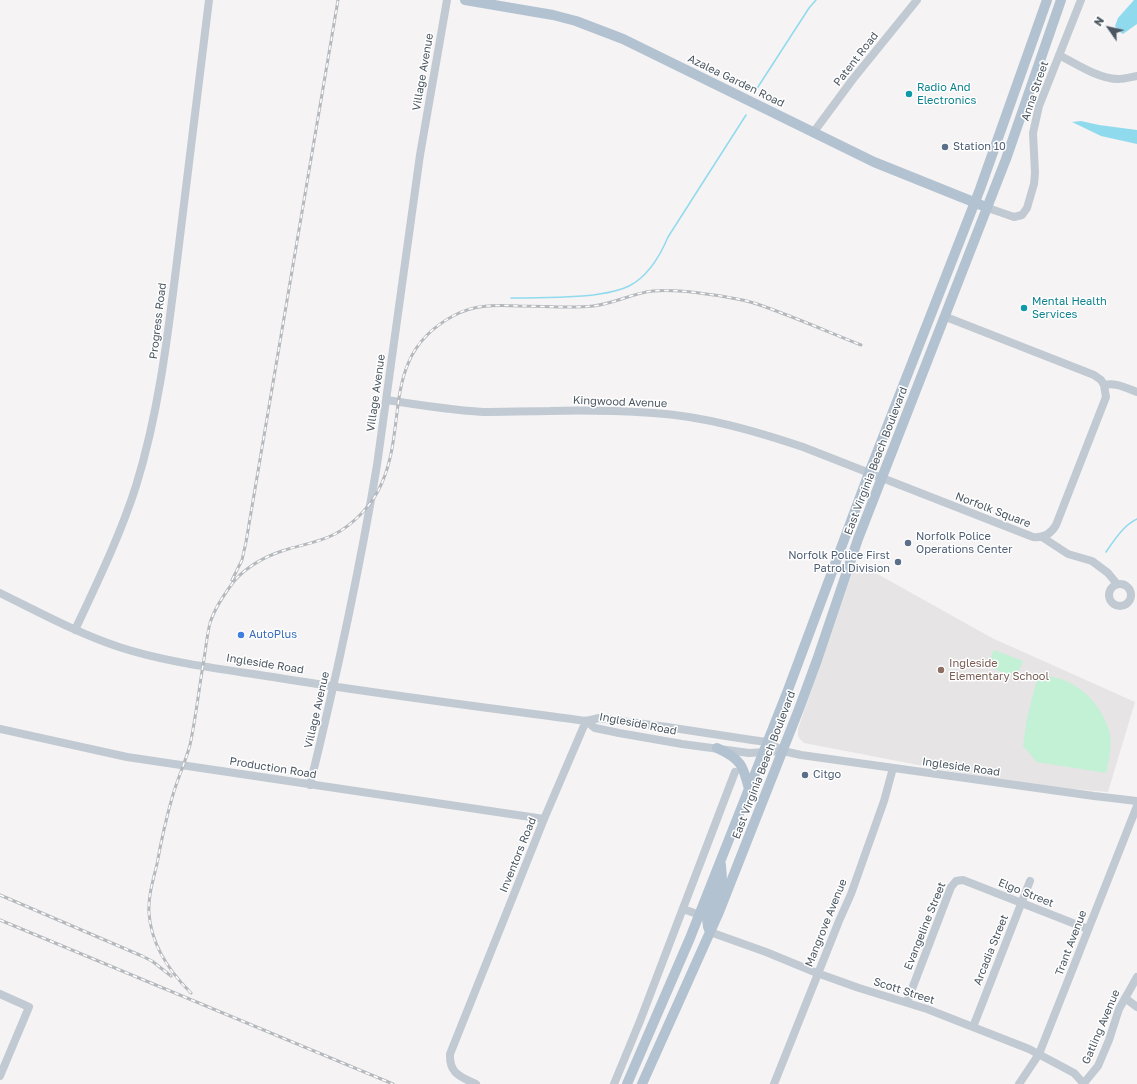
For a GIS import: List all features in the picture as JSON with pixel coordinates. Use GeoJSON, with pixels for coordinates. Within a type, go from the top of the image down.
{"type":"FeatureCollection","features":[{"type":"Feature","properties":{"kind":"main road","name":"Azalea Garden Road"},"geometry":{"type":"LineString","coordinates":[[465,0],[553,15],[600,29],[623,38],[874,162],[988,208]]}},
{"type":"Feature","properties":{"kind":"main road","name":"East Virginia Beach Boulevard"},"geometry":{"type":"LineString","coordinates":[[627,1084],[700,915],[749,790],[869,473],[975,203],[1047,0]]}},
{"type":"Feature","properties":{"kind":"main road","name":"East Virginia Beach Boulevard"},"geometry":{"type":"LineString","coordinates":[[642,1084],[710,932],[783,751],[817,660],[858,539],[1004,166],[1061,0]]}},
{"type":"Feature","properties":{"kind":"main road"},"geometry":{"type":"LineString","coordinates":[[990,162],[1004,166]]}},
{"type":"Feature","properties":{"kind":"main road"},"geometry":{"type":"LineString","coordinates":[[717,748],[731,755],[737,760],[744,772],[749,790]]}},
{"type":"Feature","properties":{"kind":"main road"},"geometry":{"type":"LineString","coordinates":[[689,941],[702,934],[710,932],[707,918],[721,885],[721,861]]}},
{"type":"Feature","properties":{"kind":"street","name":"Progress Road"},"geometry":{"type":"LineString","coordinates":[[75,630],[115,544],[129,506],[138,478],[155,412],[170,319],[209,0]]}},
{"type":"Feature","properties":{"kind":"street","name":"Village Avenue"},"geometry":{"type":"LineString","coordinates":[[310,785],[334,686],[366,533],[387,400],[420,155],[447,0]]}},
{"type":"Feature","properties":{"kind":"street","name":"Patent Road"},"geometry":{"type":"LineString","coordinates":[[813,133],[853,79],[916,0]]}},
{"type":"Feature","properties":{"kind":"street","name":"Anna Street"},"geometry":{"type":"LineString","coordinates":[[988,208],[1014,217],[1022,215],[1028,208],[1035,178],[1035,164],[1032,144],[1034,123],[1081,0]]}},
{"type":"Feature","properties":{"kind":"street","name":"Anna Street"},"geometry":{"type":"LineString","coordinates":[[1059,55],[1106,77],[1118,79],[1137,76]]}},
{"type":"Feature","properties":{"kind":"street"},"geometry":{"type":"LineString","coordinates":[[946,317],[1094,375],[1101,380],[1104,385],[1118,384],[1137,392]]}},
{"type":"Feature","properties":{"kind":"street","name":"Norfolk Square"},"geometry":{"type":"LineString","coordinates":[[869,473],[1029,535],[1042,537],[1051,532],[1056,525],[1106,398],[1104,385]]}},
{"type":"Feature","properties":{"kind":"street","name":"Kingwood Avenue"},"geometry":{"type":"LineString","coordinates":[[387,400],[481,412],[563,411],[654,413],[693,418],[728,425],[772,437],[809,449],[869,473]]}},
{"type":"Feature","properties":{"kind":"street"},"geometry":{"type":"LineString","coordinates":[[1042,537],[1068,554],[1092,560],[1117,584]]}},
{"type":"Feature","properties":{"kind":"street","name":"Ingleside Road"},"geometry":{"type":"LineString","coordinates":[[0,593],[75,630],[119,647],[139,653],[182,662],[334,686],[586,721],[599,718],[667,726],[767,742],[783,751],[801,755],[1137,801]]}},
{"type":"Feature","properties":{"kind":"street","name":"Ingleside Road"},"geometry":{"type":"LineString","coordinates":[[586,721],[596,728],[619,733],[749,753],[783,751]]}},
{"type":"Feature","properties":{"kind":"street","name":"Inventors Road"},"geometry":{"type":"LineString","coordinates":[[476,1084],[456,1074],[451,1066],[450,1054],[544,819],[586,721]]}},
{"type":"Feature","properties":{"kind":"street","name":"Production Road"},"geometry":{"type":"LineString","coordinates":[[0,729],[127,757],[544,819]]}},
{"type":"Feature","properties":{"kind":"street","name":"Mangrove Avenue"},"geometry":{"type":"LineString","coordinates":[[774,1084],[851,894],[884,800],[893,768]]}},
{"type":"Feature","properties":{"kind":"street"},"geometry":{"type":"LineString","coordinates":[[614,1084],[640,1021],[735,772]]}},
{"type":"Feature","properties":{"kind":"street","name":"Trant Avenue"},"geometry":{"type":"LineString","coordinates":[[1019,1084],[1039,1054],[1137,806]]}},
{"type":"Feature","properties":{"kind":"street","name":"Elgo Street"},"geometry":{"type":"LineString","coordinates":[[956,881],[963,880],[1088,930]]}},
{"type":"Feature","properties":{"kind":"street","name":"Evangeline Street"},"geometry":{"type":"LineString","coordinates":[[907,1002],[951,887],[956,881]]}},
{"type":"Feature","properties":{"kind":"street","name":"Arcadia Street"},"geometry":{"type":"LineString","coordinates":[[973,1027],[1030,881]]}},
{"type":"Feature","properties":{"kind":"street"},"geometry":{"type":"LineString","coordinates":[[683,909],[700,915]]}},
{"type":"Feature","properties":{"kind":"street","name":"Scott Street"},"geometry":{"type":"LineString","coordinates":[[710,932],[859,988],[907,1002],[973,1027],[1039,1054],[1074,1073],[1084,1084]]}},
{"type":"Feature","properties":{"kind":"street","name":"Gatling Avenue"},"geometry":{"type":"LineString","coordinates":[[1084,1084],[1094,1072],[1101,1060],[1119,1009],[1137,978]]}},
{"type":"Feature","properties":{"kind":"street"},"geometry":{"type":"LineString","coordinates":[[0,994],[28,1007],[0,1076]]}},
{"type":"Feature","properties":{"kind":"street"},"geometry":{"type":"LineString","coordinates":[[1125,998],[1137,1007]]}},
{"type":"Feature","properties":{"kind":"shaded area","name":"Ingleside Elementary School"},"geometry":{"type":"Polygon","coordinates":[[[856,562],[992,638],[1135,702],[1108,792],[1017,784],[804,743],[798,736],[798,729],[856,562]]]}},
{"type":"Feature","properties":{"kind":"green space"},"geometry":{"type":"Polygon","coordinates":[[[994,650],[1023,661],[1016,678],[987,666],[994,650]]]}},
{"type":"Feature","properties":{"kind":"green space"},"geometry":{"type":"Polygon","coordinates":[[[1038,676],[1053,677],[1072,684],[1088,696],[1101,712],[1109,730],[1111,741],[1106,773],[1037,762],[1023,746],[1027,718],[1038,676]]]}},
{"type":"Feature","properties":{"kind":"water"},"geometry":{"type":"Polygon","coordinates":[[[1134,0],[1137,0],[1137,24],[1123,34],[1115,26],[1118,18],[1134,0]]]}},
{"type":"Feature","properties":{"kind":"water"},"geometry":{"type":"Polygon","coordinates":[[[1081,121],[1137,130],[1137,144],[1101,136],[1072,122],[1081,121]]]}},
{"type":"Feature","properties":{"kind":"waterway"},"geometry":{"type":"LineString","coordinates":[[756,90],[809,8],[816,0]]}},
{"type":"Feature","properties":{"kind":"waterway"},"geometry":{"type":"LineString","coordinates":[[511,298],[593,295],[620,290],[636,282],[647,272],[657,258],[668,237],[746,115]]}},
{"type":"Feature","properties":{"kind":"waterway"},"geometry":{"type":"LineString","coordinates":[[1106,552],[1123,529],[1137,519]]}},
{"type":"Feature","properties":{"kind":"railway"},"geometry":{"type":"LineString","coordinates":[[232,580],[242,560],[246,542],[338,0]]}},
{"type":"Feature","properties":{"kind":"railway"},"geometry":{"type":"LineString","coordinates":[[191,993],[175,976],[157,947],[150,925],[149,901],[174,791],[190,745],[208,632],[212,617],[221,600],[235,580],[250,567],[275,553],[322,540],[335,534],[354,521],[370,504],[378,491],[388,467],[393,443],[399,396],[405,373],[414,352],[429,333],[453,316],[477,307],[502,305],[562,307],[590,306],[600,305],[646,292],[670,291],[704,294],[748,301],[861,345]]}},
{"type":"Feature","properties":{"kind":"railway"},"geometry":{"type":"LineString","coordinates":[[0,895],[142,956],[152,961],[171,976]]}},
{"type":"Feature","properties":{"kind":"railway"},"geometry":{"type":"LineString","coordinates":[[0,920],[393,1084]]}},
{"type":"Feature","properties":{"kind":"place","name":"Radio And Electronics"},"geometry":{"type":"Point","coordinates":[909,94]}},
{"type":"Feature","properties":{"kind":"place","name":"Station 10"},"geometry":{"type":"Point","coordinates":[945,147]}},
{"type":"Feature","properties":{"kind":"place","name":"Mental Health Services"},"geometry":{"type":"Point","coordinates":[1024,308]}},
{"type":"Feature","properties":{"kind":"place","name":"Norfolk Police Operations Center"},"geometry":{"type":"Point","coordinates":[908,543]}},
{"type":"Feature","properties":{"kind":"place","name":"Norfolk Police First Patrol Division"},"geometry":{"type":"Point","coordinates":[898,562]}},
{"type":"Feature","properties":{"kind":"place","name":"AutoPlus"},"geometry":{"type":"Point","coordinates":[241,635]}},
{"type":"Feature","properties":{"kind":"place","name":"Ingleside Elementary School"},"geometry":{"type":"Point","coordinates":[941,670]}},
{"type":"Feature","properties":{"kind":"place","name":"Citgo"},"geometry":{"type":"Point","coordinates":[805,775]}}]}
